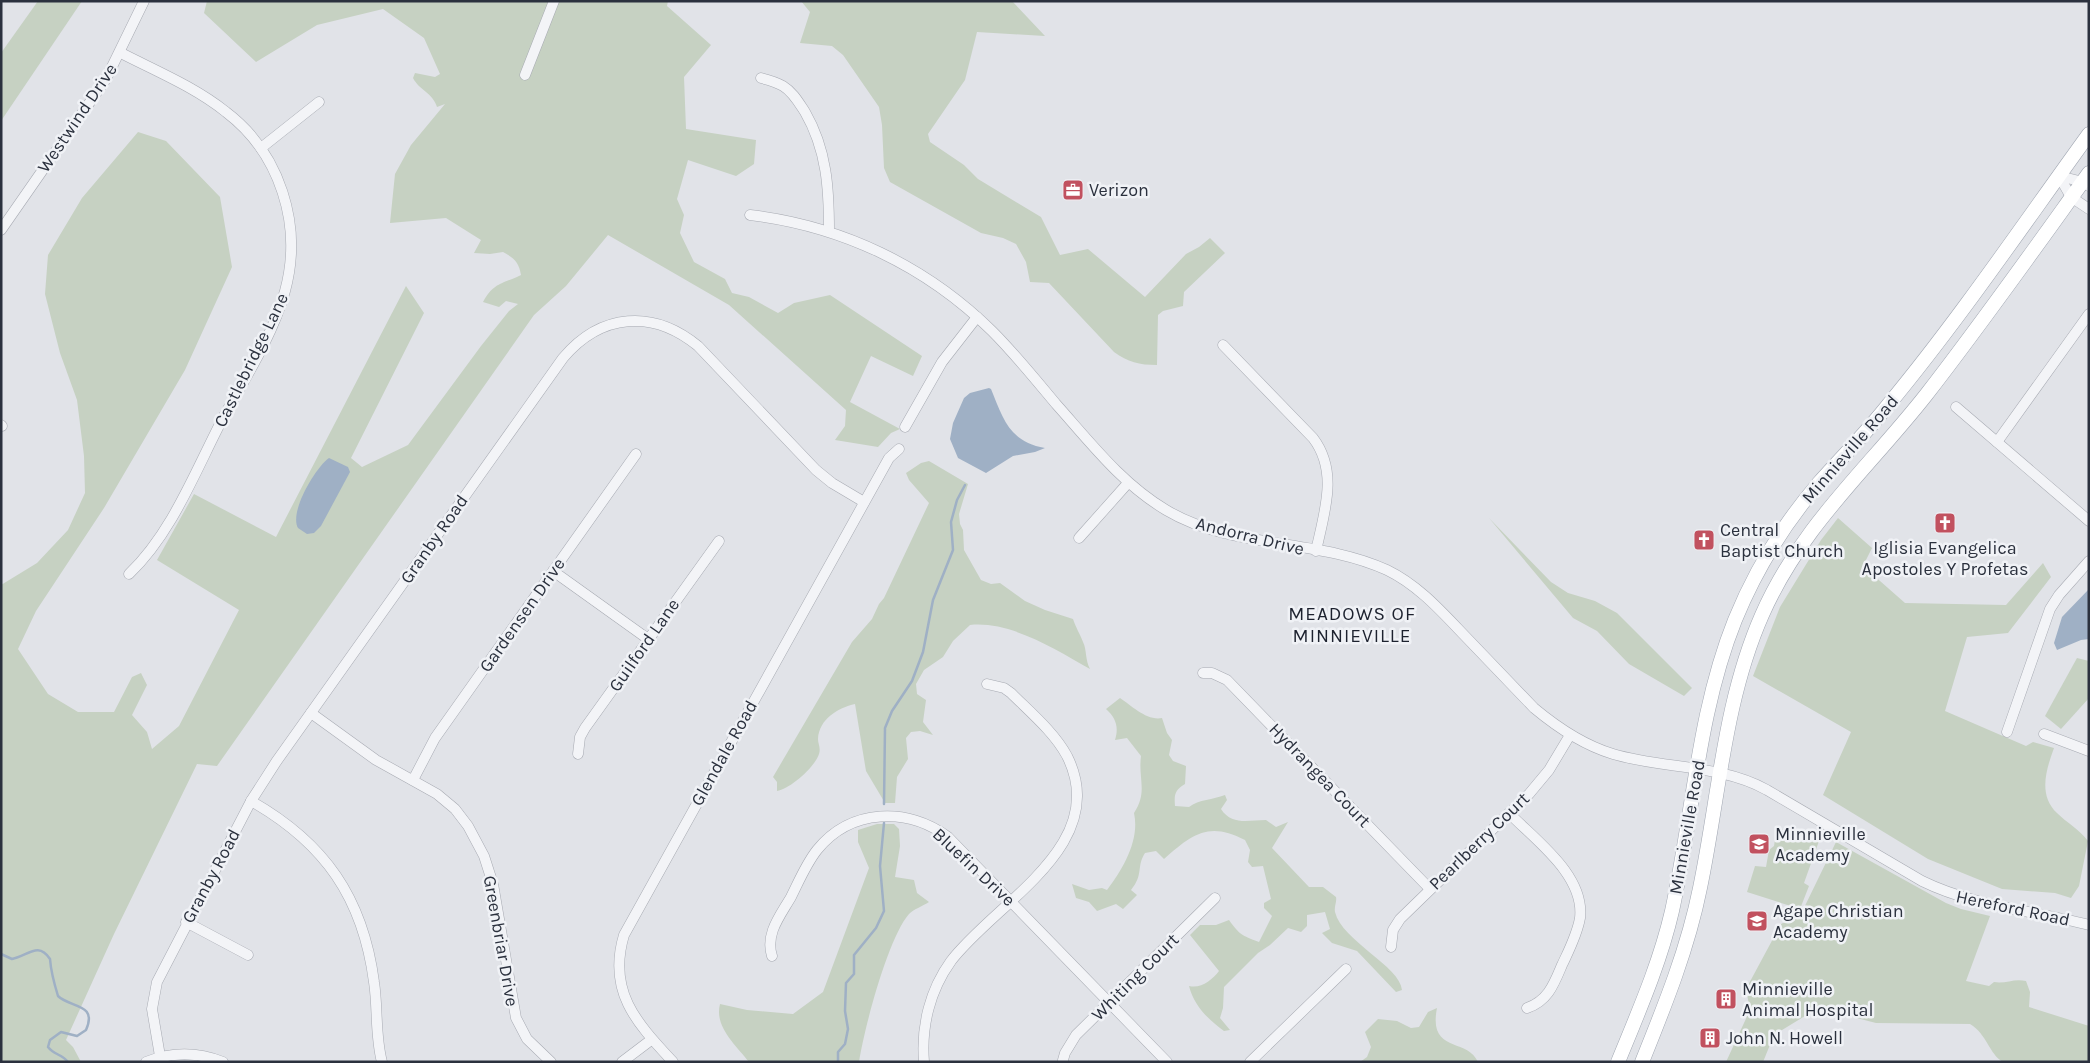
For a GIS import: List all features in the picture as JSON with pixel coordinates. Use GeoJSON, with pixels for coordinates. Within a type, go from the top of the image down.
{"type":"FeatureCollection","features":[{"type":"Feature","properties":{"kind":"main road","name":"Minnieville Road"},"geometry":{"type":"LineString","coordinates":[[1618,1062],[1666,935],[1681,869],[1698,769],[1716,681],[1727,642],[1748,592],[1771,549],[1817,486],[1888,406],[1948,328],[2089,134]]}},
{"type":"Feature","properties":{"kind":"main road","name":"Minnieville Road"},"geometry":{"type":"LineString","coordinates":[[1642,1062],[1664,1009],[1691,926],[1709,847],[1720,774],[1739,682],[1750,645],[1783,572],[1828,507],[1925,396],[2072,197],[2087,180]]}},
{"type":"Feature","properties":{"kind":"street","name":"Westwind Drive"},"geometry":{"type":"LineString","coordinates":[[1,230],[82,116],[121,53],[144,1]]}},
{"type":"Feature","properties":{"kind":"street"},"geometry":{"type":"LineString","coordinates":[[525,75],[554,1]]}},
{"type":"Feature","properties":{"kind":"street","name":"Castlebridge Lane"},"geometry":{"type":"LineString","coordinates":[[121,53],[226,111],[261,148],[280,183],[289,217],[291,256],[285,292],[259,351],[182,499],[151,550],[129,574]]}},
{"type":"Feature","properties":{"kind":"street"},"geometry":{"type":"LineString","coordinates":[[762,78],[775,82],[789,90],[811,123],[823,155],[827,176],[828,231]]}},
{"type":"Feature","properties":{"kind":"street"},"geometry":{"type":"LineString","coordinates":[[261,148],[319,102]]}},
{"type":"Feature","properties":{"kind":"street"},"geometry":{"type":"LineString","coordinates":[[2059,176],[2087,180]]}},
{"type":"Feature","properties":{"kind":"street"},"geometry":{"type":"LineString","coordinates":[[2059,176],[2072,197],[2089,209]]}},
{"type":"Feature","properties":{"kind":"street","name":"Andorra Drive"},"geometry":{"type":"LineString","coordinates":[[750,215],[793,222],[828,231],[863,244],[916,271],[940,287],[977,317],[1001,340],[1112,468],[1128,483],[1166,510],[1198,525],[1259,541],[1316,551],[1378,566],[1409,583],[1432,602],[1534,708],[1570,735],[1589,745],[1614,754],[1698,769]]}},
{"type":"Feature","properties":{"kind":"street"},"geometry":{"type":"LineString","coordinates":[[1997,442],[2089,314]]}},
{"type":"Feature","properties":{"kind":"street"},"geometry":{"type":"LineString","coordinates":[[905,427],[942,362],[977,317]]}},
{"type":"Feature","properties":{"kind":"street","name":"Granby Road"},"geometry":{"type":"LineString","coordinates":[[160,1060],[153,1026],[153,995],[162,970],[186,922],[251,801],[311,713],[563,358],[582,339],[609,325],[634,320],[647,321],[672,328],[688,338],[816,470],[832,483],[864,502]]}},
{"type":"Feature","properties":{"kind":"street"},"geometry":{"type":"LineString","coordinates":[[1223,345],[1313,438],[1324,455],[1329,480],[1316,551]]}},
{"type":"Feature","properties":{"kind":"street"},"geometry":{"type":"LineString","coordinates":[[1956,407],[2089,521]]}},
{"type":"Feature","properties":{"kind":"street","name":"Glendale Road"},"geometry":{"type":"LineString","coordinates":[[673,1062],[651,1040],[631,1013],[622,988],[619,958],[624,935],[864,502],[889,458],[900,449]]}},
{"type":"Feature","properties":{"kind":"street","name":"Gardensen Drive"},"geometry":{"type":"LineString","coordinates":[[413,780],[435,738],[636,454]]}},
{"type":"Feature","properties":{"kind":"street"},"geometry":{"type":"LineString","coordinates":[[1079,538],[1128,483]]}},
{"type":"Feature","properties":{"kind":"street","name":"Guilford Lane"},"geometry":{"type":"LineString","coordinates":[[578,754],[580,737],[585,728],[718,540]]}},
{"type":"Feature","properties":{"kind":"street"},"geometry":{"type":"LineString","coordinates":[[2007,732],[2050,609],[2059,595],[2089,561]]}},
{"type":"Feature","properties":{"kind":"street"},"geometry":{"type":"LineString","coordinates":[[553,571],[648,639]]}},
{"type":"Feature","properties":{"kind":"street","name":"Hydrangea Court"},"geometry":{"type":"LineString","coordinates":[[1203,673],[1212,673],[1227,680],[1430,889]]}},
{"type":"Feature","properties":{"kind":"street"},"geometry":{"type":"LineString","coordinates":[[924,1062],[924,1026],[936,988],[948,967],[963,948],[1050,862],[1068,836],[1076,811],[1076,784],[1066,755],[1052,735],[1012,693],[1004,688],[987,684]]}},
{"type":"Feature","properties":{"kind":"street","name":"Greenbriar Drive"},"geometry":{"type":"LineString","coordinates":[[311,713],[376,760],[437,794],[455,809],[468,826],[480,847],[493,884],[516,1018],[526,1039],[551,1062]]}},
{"type":"Feature","properties":{"kind":"street"},"geometry":{"type":"LineString","coordinates":[[2044,734],[2089,750]]}},
{"type":"Feature","properties":{"kind":"street","name":"Pearlberry Court"},"geometry":{"type":"LineString","coordinates":[[1391,947],[1396,923],[1539,782],[1560,753],[1570,735]]}},
{"type":"Feature","properties":{"kind":"street","name":"Hereford Road"},"geometry":{"type":"LineString","coordinates":[[1698,769],[1760,786],[1922,882],[1946,893],[1977,903],[2089,926]]}},
{"type":"Feature","properties":{"kind":"street"},"geometry":{"type":"LineString","coordinates":[[251,801],[286,823],[303,837],[327,861],[352,900],[365,934],[370,958],[382,1062]]}},
{"type":"Feature","properties":{"kind":"street"},"geometry":{"type":"LineString","coordinates":[[1509,813],[1562,867],[1574,887],[1580,911],[1573,942],[1551,990],[1542,1001],[1527,1008]]}},
{"type":"Feature","properties":{"kind":"street","name":"Bluefin Drive"},"geometry":{"type":"LineString","coordinates":[[772,956],[769,945],[772,932],[814,854],[836,832],[855,822],[871,818],[902,816],[922,822],[948,837],[1167,1062]]}},
{"type":"Feature","properties":{"kind":"street","name":"Whiting Court"},"geometry":{"type":"LineString","coordinates":[[1063,1060],[1067,1048],[1076,1036],[1215,898]]}},
{"type":"Feature","properties":{"kind":"street"},"geometry":{"type":"LineString","coordinates":[[186,922],[248,954]]}},
{"type":"Feature","properties":{"kind":"street"},"geometry":{"type":"LineString","coordinates":[[1250,1062],[1346,969]]}},
{"type":"Feature","properties":{"kind":"street"},"geometry":{"type":"LineString","coordinates":[[622,1062],[651,1040]]}},
{"type":"Feature","properties":{"kind":"street"},"geometry":{"type":"LineString","coordinates":[[146,1062],[189,1054],[223,1062]]}},
{"type":"Feature","properties":{"kind":"green space"},"geometry":{"type":"Polygon","coordinates":[[[38,1],[82,1],[1,121],[1,53],[38,1]]]}},
{"type":"Feature","properties":{"kind":"green space"},"geometry":{"type":"Polygon","coordinates":[[[207,1],[668,1],[667,6],[711,45],[684,77],[686,129],[756,140],[754,164],[736,176],[688,160],[677,199],[684,215],[680,233],[694,262],[725,279],[732,293],[749,297],[778,313],[794,303],[830,295],[922,356],[913,376],[871,356],[850,402],[900,429],[891,433],[878,447],[835,440],[845,426],[846,410],[729,305],[608,235],[566,286],[534,315],[217,766],[197,764],[114,934],[66,1040],[73,1047],[81,1062],[1,1062],[1,585],[37,563],[68,530],[85,493],[84,456],[77,400],[60,353],[45,294],[48,255],[82,198],[138,132],[166,141],[220,197],[232,267],[185,370],[104,508],[36,611],[18,649],[48,694],[78,712],[114,712],[132,677],[141,673],[147,685],[132,715],[147,732],[152,749],[179,726],[239,610],[157,560],[194,494],[276,537],[406,286],[424,313],[351,458],[362,467],[408,445],[481,346],[509,311],[518,304],[506,301],[499,307],[483,302],[495,287],[521,275],[513,258],[507,254],[503,252],[490,254],[474,253],[481,240],[446,218],[390,223],[395,174],[411,145],[445,104],[437,107],[432,98],[413,78],[415,73],[435,77],[440,74],[424,38],[383,9],[317,25],[256,62],[204,13],[207,1]]]}},
{"type":"Feature","properties":{"kind":"green space"},"geometry":{"type":"Polygon","coordinates":[[[801,1],[1012,1],[1045,36],[977,32],[965,80],[928,134],[930,142],[964,165],[978,179],[1041,217],[1060,255],[1088,249],[1145,297],[1186,254],[1210,238],[1225,253],[1184,292],[1183,306],[1163,311],[1158,315],[1157,365],[1129,361],[1114,352],[1049,283],[1030,282],[1026,262],[1016,244],[1003,238],[981,233],[890,182],[884,168],[882,125],[879,107],[843,55],[832,46],[800,43],[810,12],[801,1]]]}},
{"type":"Feature","properties":{"kind":"green space"},"geometry":{"type":"Polygon","coordinates":[[[929,461],[968,484],[959,514],[960,524],[963,530],[964,550],[981,580],[991,584],[1000,583],[1025,601],[1073,619],[1084,645],[1090,669],[1047,645],[1017,632],[1001,627],[970,625],[953,641],[943,657],[924,670],[916,684],[917,694],[926,700],[923,722],[933,735],[920,731],[911,732],[906,738],[908,759],[897,777],[895,803],[885,803],[866,771],[855,704],[842,708],[826,720],[819,732],[820,752],[813,765],[795,782],[777,791],[777,782],[773,777],[852,642],[872,619],[884,598],[929,503],[909,480],[906,473],[921,463],[929,461]]]}},
{"type":"Feature","properties":{"kind":"green space"},"geometry":{"type":"Polygon","coordinates":[[[1489,518],[1551,582],[1568,593],[1595,601],[1617,613],[1692,688],[1684,696],[1629,664],[1597,631],[1573,618],[1489,518]]]}},
{"type":"Feature","properties":{"kind":"green space"},"geometry":{"type":"Polygon","coordinates":[[[1838,518],[1872,548],[1863,566],[1905,603],[2006,605],[2043,563],[2051,577],[2008,633],[1967,637],[1945,711],[2026,746],[2033,742],[2054,748],[2046,773],[2047,798],[2057,813],[2088,841],[2079,886],[2071,898],[2055,893],[2002,889],[1928,859],[1823,795],[1851,732],[1753,676],[1780,607],[1821,540],[1838,518]]]}},
{"type":"Feature","properties":{"kind":"green space"},"geometry":{"type":"Polygon","coordinates":[[[2077,658],[2089,661],[2089,698],[2061,729],[2045,716],[2077,658]]]}},
{"type":"Feature","properties":{"kind":"green space"},"geometry":{"type":"Polygon","coordinates":[[[1120,698],[1145,715],[1162,718],[1167,733],[1172,740],[1169,755],[1173,761],[1186,766],[1185,784],[1176,793],[1175,806],[1189,807],[1197,802],[1225,795],[1227,800],[1221,809],[1230,818],[1241,821],[1266,820],[1276,827],[1288,822],[1272,848],[1309,887],[1323,887],[1336,897],[1335,912],[1340,923],[1348,933],[1392,972],[1399,981],[1402,990],[1396,992],[1357,951],[1332,943],[1322,933],[1330,929],[1325,912],[1307,915],[1307,926],[1301,932],[1288,928],[1270,945],[1258,953],[1224,987],[1223,1008],[1220,1018],[1230,1030],[1224,1031],[1212,1022],[1194,1000],[1189,986],[1193,987],[1206,983],[1219,971],[1190,935],[1200,925],[1216,925],[1229,920],[1241,934],[1259,942],[1272,916],[1264,908],[1264,903],[1271,899],[1263,866],[1252,867],[1248,862],[1250,850],[1245,840],[1232,834],[1221,831],[1202,833],[1183,843],[1164,859],[1156,851],[1145,853],[1142,858],[1139,875],[1131,890],[1137,895],[1123,909],[1116,904],[1097,911],[1089,902],[1076,898],[1072,884],[1089,890],[1102,888],[1107,890],[1129,854],[1135,833],[1134,813],[1142,792],[1141,756],[1127,738],[1115,740],[1116,723],[1106,709],[1120,698]]]}},
{"type":"Feature","properties":{"kind":"green space"},"geometry":{"type":"Polygon","coordinates":[[[877,824],[894,824],[899,829],[900,846],[895,877],[914,880],[917,893],[929,902],[909,914],[893,943],[871,1007],[859,1062],[749,1062],[723,1028],[719,1012],[720,1004],[747,1010],[793,1014],[823,992],[869,868],[858,842],[858,830],[877,824]]]}},
{"type":"Feature","properties":{"kind":"green space"},"geometry":{"type":"Polygon","coordinates":[[[1777,827],[1802,839],[1805,833],[1819,841],[1804,883],[1809,886],[1800,909],[1747,892],[1755,866],[1766,867],[1769,850],[1774,846],[1777,827]]]}},
{"type":"Feature","properties":{"kind":"green space"},"geometry":{"type":"Polygon","coordinates":[[[1836,842],[1946,903],[1961,909],[1990,916],[1966,981],[1989,986],[1994,982],[2026,981],[2030,992],[2029,1007],[2089,1026],[2089,1062],[2003,1062],[1994,1054],[1976,1028],[1970,1024],[1876,1023],[1818,1008],[1774,1035],[1763,1062],[1726,1062],[1750,1010],[1746,989],[1781,924],[1801,914],[1836,842]]]}},
{"type":"Feature","properties":{"kind":"green space"},"geometry":{"type":"Polygon","coordinates":[[[1437,1008],[1436,1023],[1438,1032],[1443,1039],[1466,1049],[1473,1054],[1478,1062],[1360,1062],[1367,1057],[1371,1047],[1365,1032],[1378,1019],[1397,1021],[1411,1028],[1419,1027],[1428,1012],[1437,1008]]]}},
{"type":"Feature","properties":{"kind":"water"},"geometry":{"type":"Polygon","coordinates":[[[989,388],[1004,419],[1015,434],[1033,445],[1045,448],[1013,456],[986,473],[958,458],[950,439],[953,423],[964,398],[970,393],[989,388]]]}},
{"type":"Feature","properties":{"kind":"water"},"geometry":{"type":"Polygon","coordinates":[[[329,458],[348,467],[350,472],[321,526],[314,533],[307,534],[298,528],[296,521],[300,501],[317,471],[329,458]]]}},
{"type":"Feature","properties":{"kind":"water"},"geometry":{"type":"Polygon","coordinates":[[[2089,589],[2089,639],[2081,640],[2057,650],[2054,643],[2062,617],[2089,589]]]}},
{"type":"Feature","properties":{"kind":"waterway"},"geometry":{"type":"LineString","coordinates":[[884,804],[885,728],[892,711],[912,681],[923,652],[933,600],[953,550],[951,522],[957,500],[965,485]]}},
{"type":"Feature","properties":{"kind":"waterway"},"geometry":{"type":"LineString","coordinates":[[838,1062],[838,1052],[845,1044],[848,1029],[845,1011],[846,983],[854,974],[854,955],[876,928],[884,911],[880,866],[884,823]]}},
{"type":"Feature","properties":{"kind":"waterway"},"geometry":{"type":"LineString","coordinates":[[1,954],[12,959],[37,950],[46,954],[50,959],[58,996],[86,1011],[89,1021],[86,1030],[77,1036],[61,1032],[50,1040],[48,1047],[68,1062]]}},
{"type":"Feature","properties":{"kind":"place","name":"Verizon"},"geometry":{"type":"Point","coordinates":[1073,190]}},
{"type":"Feature","properties":{"kind":"place","name":"Iglisia Evangelica Apostoles Y Profetas"},"geometry":{"type":"Point","coordinates":[1945,523]}},
{"type":"Feature","properties":{"kind":"place","name":"Central Baptist Church"},"geometry":{"type":"Point","coordinates":[1704,540]}},
{"type":"Feature","properties":{"kind":"place","name":"Minnieville Academy"},"geometry":{"type":"Point","coordinates":[1759,844]}},
{"type":"Feature","properties":{"kind":"place","name":"Agape Christian Academy"},"geometry":{"type":"Point","coordinates":[1757,921]}},
{"type":"Feature","properties":{"kind":"place","name":"Minnieville Animal Hospital"},"geometry":{"type":"Point","coordinates":[1726,999]}},
{"type":"Feature","properties":{"kind":"place","name":"John N. Howell"},"geometry":{"type":"Point","coordinates":[1710,1038]}},
{"type":"Feature","properties":{"kind":"district","name":"MEADOWS OF MINNIEVILLE"},"geometry":{"type":"Point","coordinates":[1352,624]}}]}
